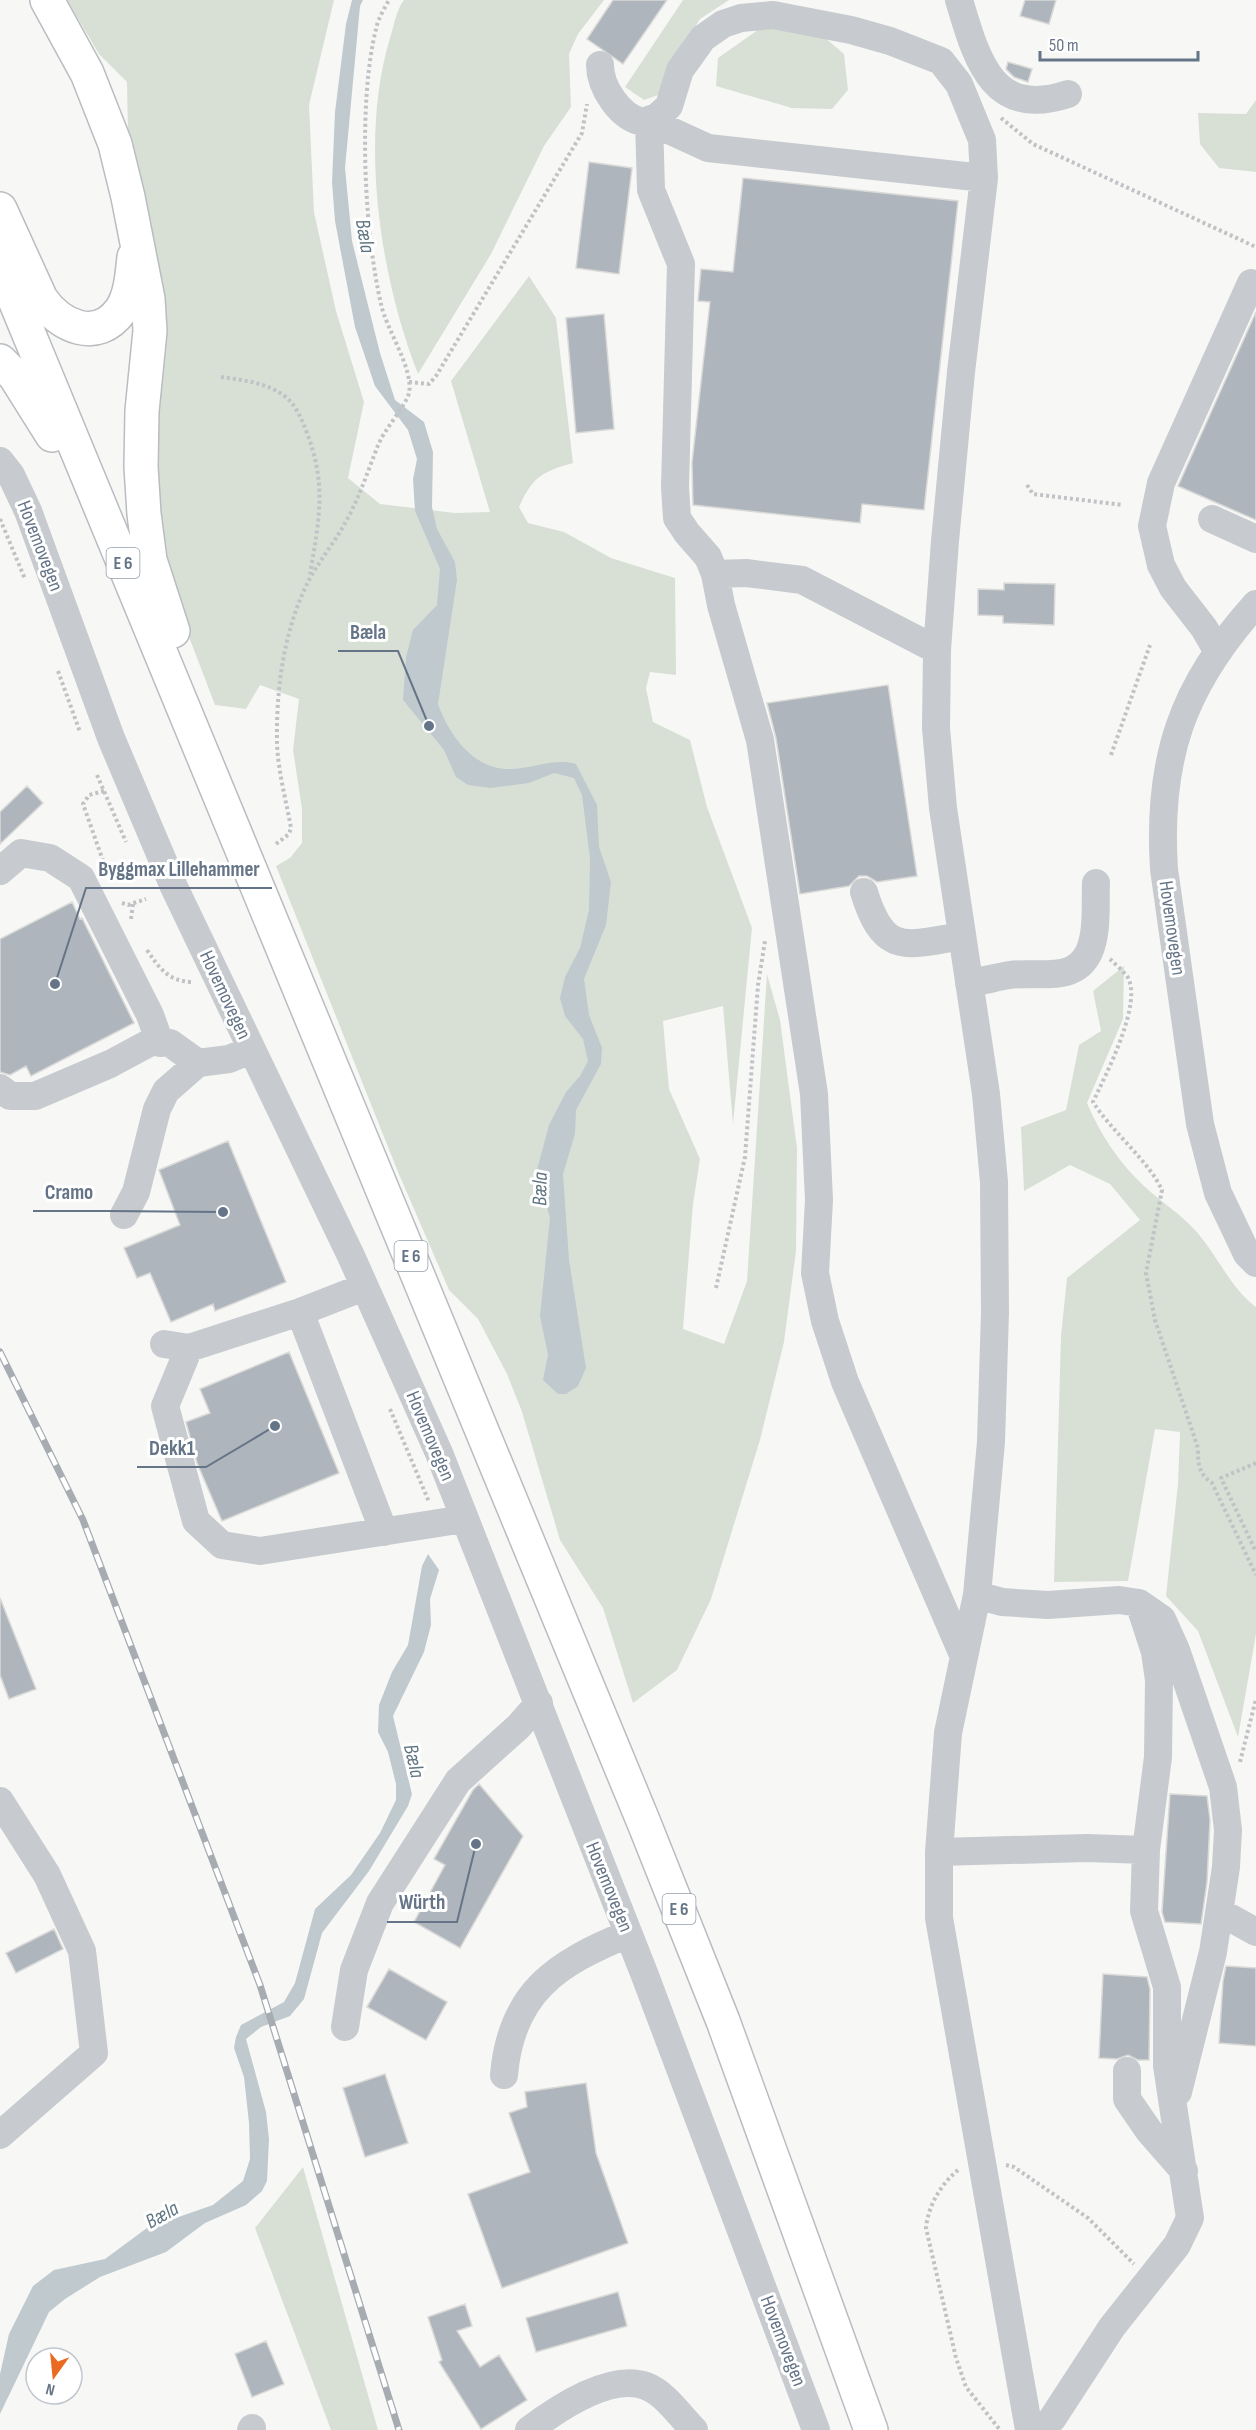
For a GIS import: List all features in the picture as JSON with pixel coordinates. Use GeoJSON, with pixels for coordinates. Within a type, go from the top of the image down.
{"type":"FeatureCollection","features":[{"type":"Feature","properties":{"kind":"highway"},"geometry":{"type":"LineString","coordinates":[[46,0],[87,73],[115,144],[148,299],[150,331],[142,411],[141,467],[150,560],[164,607],[197,696],[233,779],[248,861]]}},
{"type":"Feature","properties":{"kind":"highway"},"geometry":{"type":"LineString","coordinates":[[0,209],[46,305],[58,319],[80,329],[104,325],[122,309],[131,283],[135,240]]}},
{"type":"Feature","properties":{"kind":"highway","name":"E 6"},"geometry":{"type":"LineString","coordinates":[[0,264],[546,1580],[711,1990],[795,2215],[871,2430]]}},
{"type":"Feature","properties":{"kind":"highway"},"geometry":{"type":"LineString","coordinates":[[0,361],[15,375],[51,435],[318,1064],[334,1094],[353,1117]]}},
{"type":"Feature","properties":{"kind":"street"},"geometry":{"type":"LineString","coordinates":[[959,0],[969,33],[989,74],[1002,91],[1020,100],[1038,102],[1068,94]]}},
{"type":"Feature","properties":{"kind":"street"},"geometry":{"type":"LineString","coordinates":[[649,121],[669,106],[680,70],[703,38],[723,24],[741,18],[773,15],[861,33],[941,61],[959,84],[974,115],[982,140],[984,178],[961,372],[937,650],[936,728],[943,808],[986,1094],[994,1182],[995,1312],[991,1442],[977,1595],[948,1734],[939,1852],[939,1918],[1017,2369],[1047,2426],[1113,2327],[1185,2232],[1190,2218],[1167,2066],[1167,1987],[1144,1911],[1146,1850],[1158,1757],[1159,1680],[1155,1652],[1139,1603]]}},
{"type":"Feature","properties":{"kind":"street"},"geometry":{"type":"LineString","coordinates":[[600,64],[600,76],[608,93],[627,115],[637,121],[649,121],[708,148],[984,178]]}},
{"type":"Feature","properties":{"kind":"street"},"geometry":{"type":"LineString","coordinates":[[649,121],[651,190],[681,264],[675,487],[677,518],[708,557],[715,574],[721,605],[760,740],[782,895],[804,1019],[818,1156],[815,1274],[825,1322],[845,1382],[964,1657]]}},
{"type":"Feature","properties":{"kind":"street"},"geometry":{"type":"LineString","coordinates":[[1218,652],[1204,628],[1173,588],[1161,565],[1152,526],[1161,483],[1251,283]]}},
{"type":"Feature","properties":{"kind":"street","name":"Hovemovegen"},"geometry":{"type":"LineString","coordinates":[[0,461],[11,475],[28,511],[111,738],[174,887],[364,1287],[439,1453],[451,1521],[539,1703],[816,2430]]}},
{"type":"Feature","properties":{"kind":"street"},"geometry":{"type":"LineString","coordinates":[[1212,519],[1256,540]]}},
{"type":"Feature","properties":{"kind":"street"},"geometry":{"type":"LineString","coordinates":[[715,574],[746,573],[802,580],[937,650]]}},
{"type":"Feature","properties":{"kind":"street","name":"Hovemovegen"},"geometry":{"type":"LineString","coordinates":[[1256,604],[1218,652],[1183,714],[1174,739],[1164,785],[1162,833],[1166,880],[1200,1124],[1218,1193],[1247,1254],[1256,1263]]}},
{"type":"Feature","properties":{"kind":"street"},"geometry":{"type":"LineString","coordinates":[[0,871],[21,853],[50,858],[81,878],[150,1015],[160,1043]]}},
{"type":"Feature","properties":{"kind":"street"},"geometry":{"type":"LineString","coordinates":[[969,983],[1012,975],[1069,972],[1080,966],[1091,943],[1096,883]]}},
{"type":"Feature","properties":{"kind":"street"},"geometry":{"type":"LineString","coordinates":[[864,892],[871,915],[884,934],[903,945],[962,936]]}},
{"type":"Feature","properties":{"kind":"street"},"geometry":{"type":"LineString","coordinates":[[0,1088],[10,1096],[34,1096],[110,1064],[152,1042],[170,1043],[198,1063]]}},
{"type":"Feature","properties":{"kind":"street"},"geometry":{"type":"LineString","coordinates":[[124,1215],[136,1192],[157,1109],[166,1091],[198,1063],[229,1059],[251,1050]]}},
{"type":"Feature","properties":{"kind":"street"},"geometry":{"type":"LineString","coordinates":[[364,1287],[300,1312],[176,1346],[165,1407],[196,1521],[222,1545],[260,1551],[451,1521]]}},
{"type":"Feature","properties":{"kind":"street"},"geometry":{"type":"LineString","coordinates":[[300,1312],[384,1532]]}},
{"type":"Feature","properties":{"kind":"street"},"geometry":{"type":"LineString","coordinates":[[977,1595],[1002,1602],[1048,1605],[1119,1600],[1139,1603],[1154,1611],[1167,1628],[1223,1787],[1228,1830],[1220,1912],[1175,2111]]}},
{"type":"Feature","properties":{"kind":"street"},"geometry":{"type":"LineString","coordinates":[[345,2027],[354,1970],[380,1903],[459,1781],[518,1727],[539,1703]]}},
{"type":"Feature","properties":{"kind":"street"},"geometry":{"type":"LineString","coordinates":[[0,1801],[47,1875],[82,1951],[94,2053],[0,2135]]}},
{"type":"Feature","properties":{"kind":"street"},"geometry":{"type":"LineString","coordinates":[[939,1852],[1087,1848],[1146,1850]]}},
{"type":"Feature","properties":{"kind":"street"},"geometry":{"type":"LineString","coordinates":[[1220,1912],[1256,1932]]}},
{"type":"Feature","properties":{"kind":"street"},"geometry":{"type":"LineString","coordinates":[[504,2075],[508,2039],[525,2006],[548,1977],[576,1958],[628,1934]]}},
{"type":"Feature","properties":{"kind":"street"},"geometry":{"type":"LineString","coordinates":[[1127,2071],[1127,2099],[1149,2131],[1184,2172]]}},
{"type":"Feature","properties":{"kind":"street"},"geometry":{"type":"LineString","coordinates":[[529,2430],[545,2418],[604,2386],[627,2383],[646,2386],[657,2392],[693,2430]]}},
{"type":"Feature","properties":{"kind":"path"},"geometry":{"type":"LineString","coordinates":[[276,844],[289,834],[291,828],[278,745],[280,685],[293,615],[310,578],[355,504],[378,445],[408,394],[409,382],[381,305],[368,185],[366,124],[370,68],[376,27],[389,0]]}},
{"type":"Feature","properties":{"kind":"path"},"geometry":{"type":"LineString","coordinates":[[989,74],[1001,117],[1033,144],[1256,247]]}},
{"type":"Feature","properties":{"kind":"path"},"geometry":{"type":"LineString","coordinates":[[409,382],[429,384],[436,376],[582,133],[586,104],[608,93]]}},
{"type":"Feature","properties":{"kind":"path"},"geometry":{"type":"LineString","coordinates":[[1007,134],[1014,130]]}},
{"type":"Feature","properties":{"kind":"path"},"geometry":{"type":"LineString","coordinates":[[220,377],[263,385],[283,394],[298,411],[316,454],[321,490],[310,578]]}},
{"type":"Feature","properties":{"kind":"path"},"geometry":{"type":"LineString","coordinates":[[1027,485],[1033,494],[1123,505]]}},
{"type":"Feature","properties":{"kind":"path"},"geometry":{"type":"LineString","coordinates":[[0,519],[27,586]]}},
{"type":"Feature","properties":{"kind":"path"},"geometry":{"type":"LineString","coordinates":[[1111,755],[1150,645]]}},
{"type":"Feature","properties":{"kind":"path"},"geometry":{"type":"LineString","coordinates":[[55,663],[84,742]]}},
{"type":"Feature","properties":{"kind":"path"},"geometry":{"type":"LineString","coordinates":[[96,771],[129,848]]}},
{"type":"Feature","properties":{"kind":"path"},"geometry":{"type":"LineString","coordinates":[[104,791],[90,795],[83,804],[110,877]]}},
{"type":"Feature","properties":{"kind":"path"},"geometry":{"type":"LineString","coordinates":[[120,900],[126,905],[146,899]]}},
{"type":"Feature","properties":{"kind":"path"},"geometry":{"type":"LineString","coordinates":[[133,904],[129,916],[133,925]]}},
{"type":"Feature","properties":{"kind":"path"},"geometry":{"type":"LineString","coordinates":[[716,1288],[745,1156],[759,974],[769,932]]}},
{"type":"Feature","properties":{"kind":"path"},"geometry":{"type":"LineString","coordinates":[[141,942],[169,977],[178,981],[192,982]]}},
{"type":"Feature","properties":{"kind":"path"},"geometry":{"type":"LineString","coordinates":[[1091,943],[1128,977],[1131,1007],[1124,1032],[1093,1102],[1109,1125],[1156,1178],[1162,1190],[1146,1273],[1155,1320],[1198,1448],[1198,1465],[1201,1475],[1212,1484],[1256,1575]]}},
{"type":"Feature","properties":{"kind":"path"},"geometry":{"type":"LineString","coordinates":[[187,972],[196,991]]}},
{"type":"Feature","properties":{"kind":"path"},"geometry":{"type":"LineString","coordinates":[[388,1404],[451,1521]]}},
{"type":"Feature","properties":{"kind":"path"},"geometry":{"type":"LineString","coordinates":[[1256,1462],[1221,1478],[1256,1552]]}},
{"type":"Feature","properties":{"kind":"path"},"geometry":{"type":"LineString","coordinates":[[1223,1787],[1240,1764],[1256,1699]]}},
{"type":"Feature","properties":{"kind":"shaded area"},"geometry":{"type":"Polygon","coordinates":[[[67,0],[334,0],[309,105],[314,212],[336,311],[364,402],[348,478],[380,504],[455,513],[490,512],[451,381],[529,276],[556,318],[573,463],[553,469],[539,477],[519,507],[528,523],[564,532],[611,558],[675,578],[676,675],[650,672],[646,688],[653,722],[690,740],[707,807],[752,928],[733,1124],[723,1006],[663,1021],[669,1089],[700,1159],[693,1204],[683,1329],[724,1344],[747,1281],[767,974],[780,1020],[797,1148],[796,1251],[784,1342],[760,1440],[711,1599],[677,1670],[633,1703],[603,1608],[560,1540],[522,1412],[507,1374],[478,1319],[449,1290],[398,1172],[276,866],[290,858],[302,843],[302,809],[293,750],[299,699],[260,685],[246,709],[215,705],[173,595],[154,534],[128,135],[127,82],[99,54],[67,0]]]}},
{"type":"Feature","properties":{"kind":"shaded area"},"geometry":{"type":"Polygon","coordinates":[[[352,0],[363,0],[360,6],[345,168],[352,241],[380,353],[395,400],[424,422],[433,452],[432,507],[437,529],[455,562],[457,580],[438,704],[456,739],[465,749],[486,764],[512,769],[560,762],[576,764],[597,805],[599,847],[611,882],[606,925],[584,979],[589,1015],[602,1048],[601,1064],[576,1110],[575,1134],[563,1174],[569,1260],[586,1368],[578,1386],[566,1394],[558,1394],[543,1380],[548,1355],[540,1316],[550,1218],[537,1170],[549,1125],[566,1092],[580,1076],[588,1061],[583,1039],[565,1016],[560,998],[565,977],[580,948],[589,910],[590,858],[582,795],[574,778],[554,773],[529,783],[490,788],[468,785],[456,777],[444,750],[403,700],[406,657],[413,630],[437,605],[440,569],[415,511],[413,479],[417,459],[408,430],[375,386],[355,327],[335,221],[332,182],[335,112],[346,24],[352,0]]]}},
{"type":"Feature","properties":{"kind":"shaded area"},"geometry":{"type":"Polygon","coordinates":[[[404,0],[604,0],[578,34],[569,54],[571,107],[544,146],[491,254],[418,374],[393,295],[384,252],[375,164],[376,120],[381,78],[390,38],[399,8],[404,0]]]}},
{"type":"Feature","properties":{"kind":"shaded area"},"geometry":{"type":"Polygon","coordinates":[[[683,0],[729,0],[700,19],[679,53],[661,94],[644,100],[625,87],[683,0]]]}},
{"type":"Feature","properties":{"kind":"shaded area"},"geometry":{"type":"Polygon","coordinates":[[[762,27],[823,36],[844,54],[848,90],[832,109],[792,108],[716,86],[718,58],[762,27]]]}},
{"type":"Feature","properties":{"kind":"shaded area"},"geometry":{"type":"Polygon","coordinates":[[[1256,100],[1256,172],[1219,168],[1200,144],[1198,113],[1246,114],[1256,100]]]}},
{"type":"Feature","properties":{"kind":"shaded area"},"geometry":{"type":"Polygon","coordinates":[[[1124,966],[1123,1019],[1087,1103],[1104,1137],[1126,1168],[1193,1228],[1238,1290],[1256,1307],[1256,1634],[1238,1737],[1198,1631],[1166,1596],[1178,1484],[1180,1432],[1155,1429],[1128,1581],[1054,1582],[1061,1336],[1067,1278],[1140,1220],[1110,1184],[1070,1165],[1024,1191],[1021,1127],[1066,1110],[1079,1045],[1101,1031],[1093,991],[1124,966]]]}},
{"type":"Feature","properties":{"kind":"shaded area"},"geometry":{"type":"Polygon","coordinates":[[[428,1554],[439,1570],[430,1599],[431,1625],[424,1652],[393,1716],[412,1794],[408,1806],[369,1871],[322,1933],[304,1999],[290,2016],[261,2027],[246,2039],[266,2112],[269,2139],[267,2181],[262,2191],[246,2205],[205,2223],[166,2252],[100,2277],[49,2312],[33,2346],[24,2346],[24,2364],[0,2414],[0,2374],[9,2334],[33,2286],[54,2270],[105,2259],[147,2228],[213,2205],[243,2181],[250,2159],[249,2123],[244,2077],[234,2048],[236,2037],[241,2025],[284,2002],[295,1983],[315,1909],[351,1875],[380,1833],[396,1800],[396,1784],[388,1752],[378,1732],[379,1705],[392,1672],[408,1645],[422,1566],[428,1554]]]}},
{"type":"Feature","properties":{"kind":"shaded area"},"geometry":{"type":"Polygon","coordinates":[[[303,2167],[378,2430],[331,2430],[255,2228],[303,2167]]]}},
{"type":"Feature","properties":{"kind":"building"},"geometry":{"type":"Polygon","coordinates":[[[613,0],[667,0],[623,64],[587,39],[613,0]]]}},
{"type":"Feature","properties":{"kind":"building"},"geometry":{"type":"Polygon","coordinates":[[[1025,0],[1056,0],[1049,24],[1020,16],[1025,0]]]}},
{"type":"Feature","properties":{"kind":"building"},"geometry":{"type":"Polygon","coordinates":[[[1008,62],[1032,69],[1028,82],[1014,77],[1006,69],[1008,62]]]}},
{"type":"Feature","properties":{"kind":"building"},"geometry":{"type":"Polygon","coordinates":[[[589,162],[632,168],[619,274],[576,268],[589,162]]]}},
{"type":"Feature","properties":{"kind":"building"},"geometry":{"type":"Polygon","coordinates":[[[743,178],[958,201],[924,510],[862,504],[860,523],[693,505],[692,463],[710,302],[698,301],[701,269],[733,272],[743,178]]]}},
{"type":"Feature","properties":{"kind":"building"},"geometry":{"type":"Polygon","coordinates":[[[1256,312],[1256,520],[1178,486],[1256,312]]]}},
{"type":"Feature","properties":{"kind":"building"},"geometry":{"type":"Polygon","coordinates":[[[604,314],[614,429],[576,433],[566,318],[604,314]]]}},
{"type":"Feature","properties":{"kind":"building"},"geometry":{"type":"Polygon","coordinates":[[[1004,583],[1055,584],[1054,625],[1003,623],[1003,616],[978,615],[978,589],[1004,590],[1004,583]]]}},
{"type":"Feature","properties":{"kind":"building"},"geometry":{"type":"Polygon","coordinates":[[[888,685],[917,876],[877,882],[867,876],[859,876],[849,886],[800,894],[776,738],[767,703],[888,685]]]}},
{"type":"Feature","properties":{"kind":"building"},"geometry":{"type":"Polygon","coordinates":[[[27,786],[43,803],[0,844],[0,812],[27,786]]]}},
{"type":"Feature","properties":{"kind":"building"},"geometry":{"type":"Polygon","coordinates":[[[72,902],[134,1023],[31,1076],[26,1066],[10,1075],[0,1072],[0,939],[72,902]]]}},
{"type":"Feature","properties":{"kind":"building"},"geometry":{"type":"Polygon","coordinates":[[[228,1141],[286,1282],[215,1311],[213,1304],[171,1322],[150,1273],[137,1278],[124,1248],[180,1225],[159,1170],[228,1141]]]}},
{"type":"Feature","properties":{"kind":"building"},"geometry":{"type":"Polygon","coordinates":[[[289,1352],[339,1473],[222,1521],[197,1463],[186,1422],[210,1413],[200,1389],[289,1352]]]}},
{"type":"Feature","properties":{"kind":"building"},"geometry":{"type":"Polygon","coordinates":[[[0,1598],[36,1689],[9,1699],[0,1675],[0,1598]]]}},
{"type":"Feature","properties":{"kind":"building"},"geometry":{"type":"Polygon","coordinates":[[[479,1784],[523,1836],[460,1948],[414,1922],[445,1865],[434,1859],[473,1790],[479,1784]]]}},
{"type":"Feature","properties":{"kind":"building"},"geometry":{"type":"Polygon","coordinates":[[[1170,1794],[1207,1796],[1210,1820],[1207,1882],[1201,1924],[1165,1922],[1162,1912],[1170,1794]]]}},
{"type":"Feature","properties":{"kind":"building"},"geometry":{"type":"Polygon","coordinates":[[[54,1929],[63,1949],[16,1973],[6,1953],[54,1929]]]}},
{"type":"Feature","properties":{"kind":"building"},"geometry":{"type":"Polygon","coordinates":[[[1226,1966],[1256,1968],[1256,2046],[1219,2043],[1226,1966]]]}},
{"type":"Feature","properties":{"kind":"building"},"geometry":{"type":"Polygon","coordinates":[[[389,1969],[447,2002],[426,2040],[367,2007],[389,1969]]]}},
{"type":"Feature","properties":{"kind":"building"},"geometry":{"type":"Polygon","coordinates":[[[1103,1974],[1147,1977],[1150,1989],[1149,2060],[1138,2060],[1128,2055],[1117,2059],[1099,2058],[1103,1974]]]}},
{"type":"Feature","properties":{"kind":"building"},"geometry":{"type":"Polygon","coordinates":[[[385,2074],[408,2143],[365,2157],[343,2088],[385,2074]]]}},
{"type":"Feature","properties":{"kind":"building"},"geometry":{"type":"Polygon","coordinates":[[[586,2083],[596,2153],[628,2243],[502,2288],[468,2194],[530,2172],[509,2113],[527,2107],[525,2092],[586,2083]]]}},
{"type":"Feature","properties":{"kind":"building"},"geometry":{"type":"Polygon","coordinates":[[[618,2292],[627,2326],[536,2352],[526,2318],[618,2292]]]}},
{"type":"Feature","properties":{"kind":"building"},"geometry":{"type":"Polygon","coordinates":[[[465,2304],[472,2326],[457,2331],[480,2367],[499,2355],[527,2400],[481,2429],[439,2362],[442,2360],[428,2317],[465,2304]]]}},
{"type":"Feature","properties":{"kind":"building"},"geometry":{"type":"Polygon","coordinates":[[[266,2341],[284,2384],[252,2397],[235,2354],[266,2341]]]}},
{"type":"Feature","properties":{"kind":"railway"},"geometry":{"type":"LineString","coordinates":[[0,1352],[83,1520],[260,1985],[399,2430]]}},
{"type":"Feature","properties":{"kind":"place","name":"Bæla"},"geometry":{"type":"Point","coordinates":[429,726]}},
{"type":"Feature","properties":{"kind":"place","name":"Byggmax Lillehammer"},"geometry":{"type":"Point","coordinates":[55,984]}},
{"type":"Feature","properties":{"kind":"place","name":"Cramo"},"geometry":{"type":"Point","coordinates":[223,1212]}},
{"type":"Feature","properties":{"kind":"place","name":"Dekk1"},"geometry":{"type":"Point","coordinates":[275,1426]}},
{"type":"Feature","properties":{"kind":"place","name":"Würth"},"geometry":{"type":"Point","coordinates":[476,1844]}}]}
